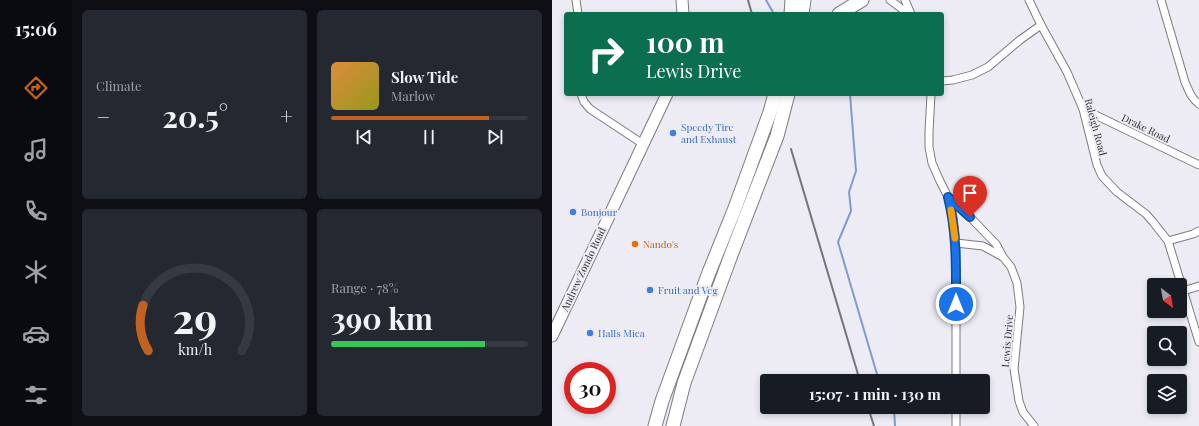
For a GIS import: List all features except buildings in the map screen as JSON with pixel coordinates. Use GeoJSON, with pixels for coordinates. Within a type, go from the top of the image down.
{"type":"FeatureCollection","features":[{"type":"Feature","properties":{"kind":"highway"},"geometry":{"type":"LineString","coordinates":[[791,12],[792,0]]}},
{"type":"Feature","properties":{"kind":"highway"},"geometry":{"type":"LineString","coordinates":[[802,12],[804,0]]}},
{"type":"Feature","properties":{"kind":"highway"},"geometry":{"type":"LineString","coordinates":[[842,12],[862,0]]}},
{"type":"Feature","properties":{"kind":"highway"},"geometry":{"type":"LineString","coordinates":[[655,426],[662,401],[708,275],[735,208],[770,112],[774,96]]}},
{"type":"Feature","properties":{"kind":"highway"},"geometry":{"type":"LineString","coordinates":[[673,426],[684,383],[731,255],[761,180],[782,120],[788,96]]}},
{"type":"Feature","properties":{"kind":"main road"},"geometry":{"type":"LineString","coordinates":[[682,0],[683,12]]}},
{"type":"Feature","properties":{"kind":"main road","name":"Andrew Zondo Road"},"geometry":{"type":"LineString","coordinates":[[552,336],[666,96]]}},
{"type":"Feature","properties":{"kind":"street"},"geometry":{"type":"LineString","coordinates":[[576,0],[578,12]]}},
{"type":"Feature","properties":{"kind":"street"},"geometry":{"type":"LineString","coordinates":[[890,0],[904,12]]}},
{"type":"Feature","properties":{"kind":"street"},"geometry":{"type":"LineString","coordinates":[[905,0],[910,12]]}},
{"type":"Feature","properties":{"kind":"street","name":"Raleigh Road"},"geometry":{"type":"LineString","coordinates":[[1029,0],[1067,72],[1084,109],[1097,165],[1102,176],[1117,192],[1149,218],[1168,241]]}},
{"type":"Feature","properties":{"kind":"street"},"geometry":{"type":"LineString","coordinates":[[1161,0],[1185,82],[1195,101],[1199,104]]}},
{"type":"Feature","properties":{"kind":"street"},"geometry":{"type":"LineString","coordinates":[[944,81],[972,75],[988,67],[1020,40],[1041,25]]}},
{"type":"Feature","properties":{"kind":"street"},"geometry":{"type":"LineString","coordinates":[[582,96],[584,102],[590,109],[644,144]]}},
{"type":"Feature","properties":{"kind":"street","name":"Lewis Drive"},"geometry":{"type":"LineString","coordinates":[[931,96],[929,132],[930,146],[932,163],[939,180],[948,197],[996,244],[1003,257],[1011,267],[1017,283],[1020,307],[1014,369],[1018,396],[1023,412],[1034,426]]}},
{"type":"Feature","properties":{"kind":"street","name":"Drake Road"},"geometry":{"type":"LineString","coordinates":[[1084,109],[1199,165]]}},
{"type":"Feature","properties":{"kind":"street"},"geometry":{"type":"LineString","coordinates":[[948,197],[953,217],[956,243],[956,374]]}},
{"type":"Feature","properties":{"kind":"street"},"geometry":{"type":"LineString","coordinates":[[1179,278],[1168,241],[1199,231]]}},
{"type":"Feature","properties":{"kind":"street","name":"Lewis Drive"},"geometry":{"type":"LineString","coordinates":[[956,243],[983,246],[1003,257]]}},
{"type":"Feature","properties":{"kind":"street"},"geometry":{"type":"LineString","coordinates":[[1187,290],[1199,286]]}},
{"type":"Feature","properties":{"kind":"street"},"geometry":{"type":"LineString","coordinates":[[1187,304],[1199,342]]}},
{"type":"Feature","properties":{"kind":"street"},"geometry":{"type":"LineString","coordinates":[[956,414],[956,426]]}},
{"type":"Feature","properties":{"kind":"waterway"},"geometry":{"type":"LineString","coordinates":[[766,0],[773,12]]}},
{"type":"Feature","properties":{"kind":"waterway"},"geometry":{"type":"LineString","coordinates":[[850,96],[856,171],[849,192],[851,211],[838,242],[877,374]]}},
{"type":"Feature","properties":{"kind":"waterway"},"geometry":{"type":"LineString","coordinates":[[894,414],[895,426]]}},
{"type":"Feature","properties":{"kind":"railway"},"geometry":{"type":"LineString","coordinates":[[748,0],[751,12]]}},
{"type":"Feature","properties":{"kind":"railway"},"geometry":{"type":"LineString","coordinates":[[791,149],[858,374]]}},
{"type":"Feature","properties":{"kind":"railway"},"geometry":{"type":"LineString","coordinates":[[870,414],[874,426]]}},
{"type":"Feature","properties":{"kind":"slow traffic"},"geometry":{"type":"LineString","coordinates":[[951,210],[955,238]]}},
{"type":"Feature","properties":{"kind":"place","name":"Speedy Tire and Exhaust"},"geometry":{"type":"Point","coordinates":[673,133]}},
{"type":"Feature","properties":{"kind":"place","name":"Bonjour"},"geometry":{"type":"Point","coordinates":[573,212]}},
{"type":"Feature","properties":{"kind":"place","name":"Nando's"},"geometry":{"type":"Point","coordinates":[635,244]}},
{"type":"Feature","properties":{"kind":"place","name":"Fruit and Veg"},"geometry":{"type":"Point","coordinates":[650,290]}},
{"type":"Feature","properties":{"kind":"place","name":"Halls Mica"},"geometry":{"type":"Point","coordinates":[590,333]}},
{"type":"Feature","properties":{"kind":"route"},"geometry":{"type":"LineString","coordinates":[[956,304],[956,243],[953,217],[948,197],[970,217]]}}]}
